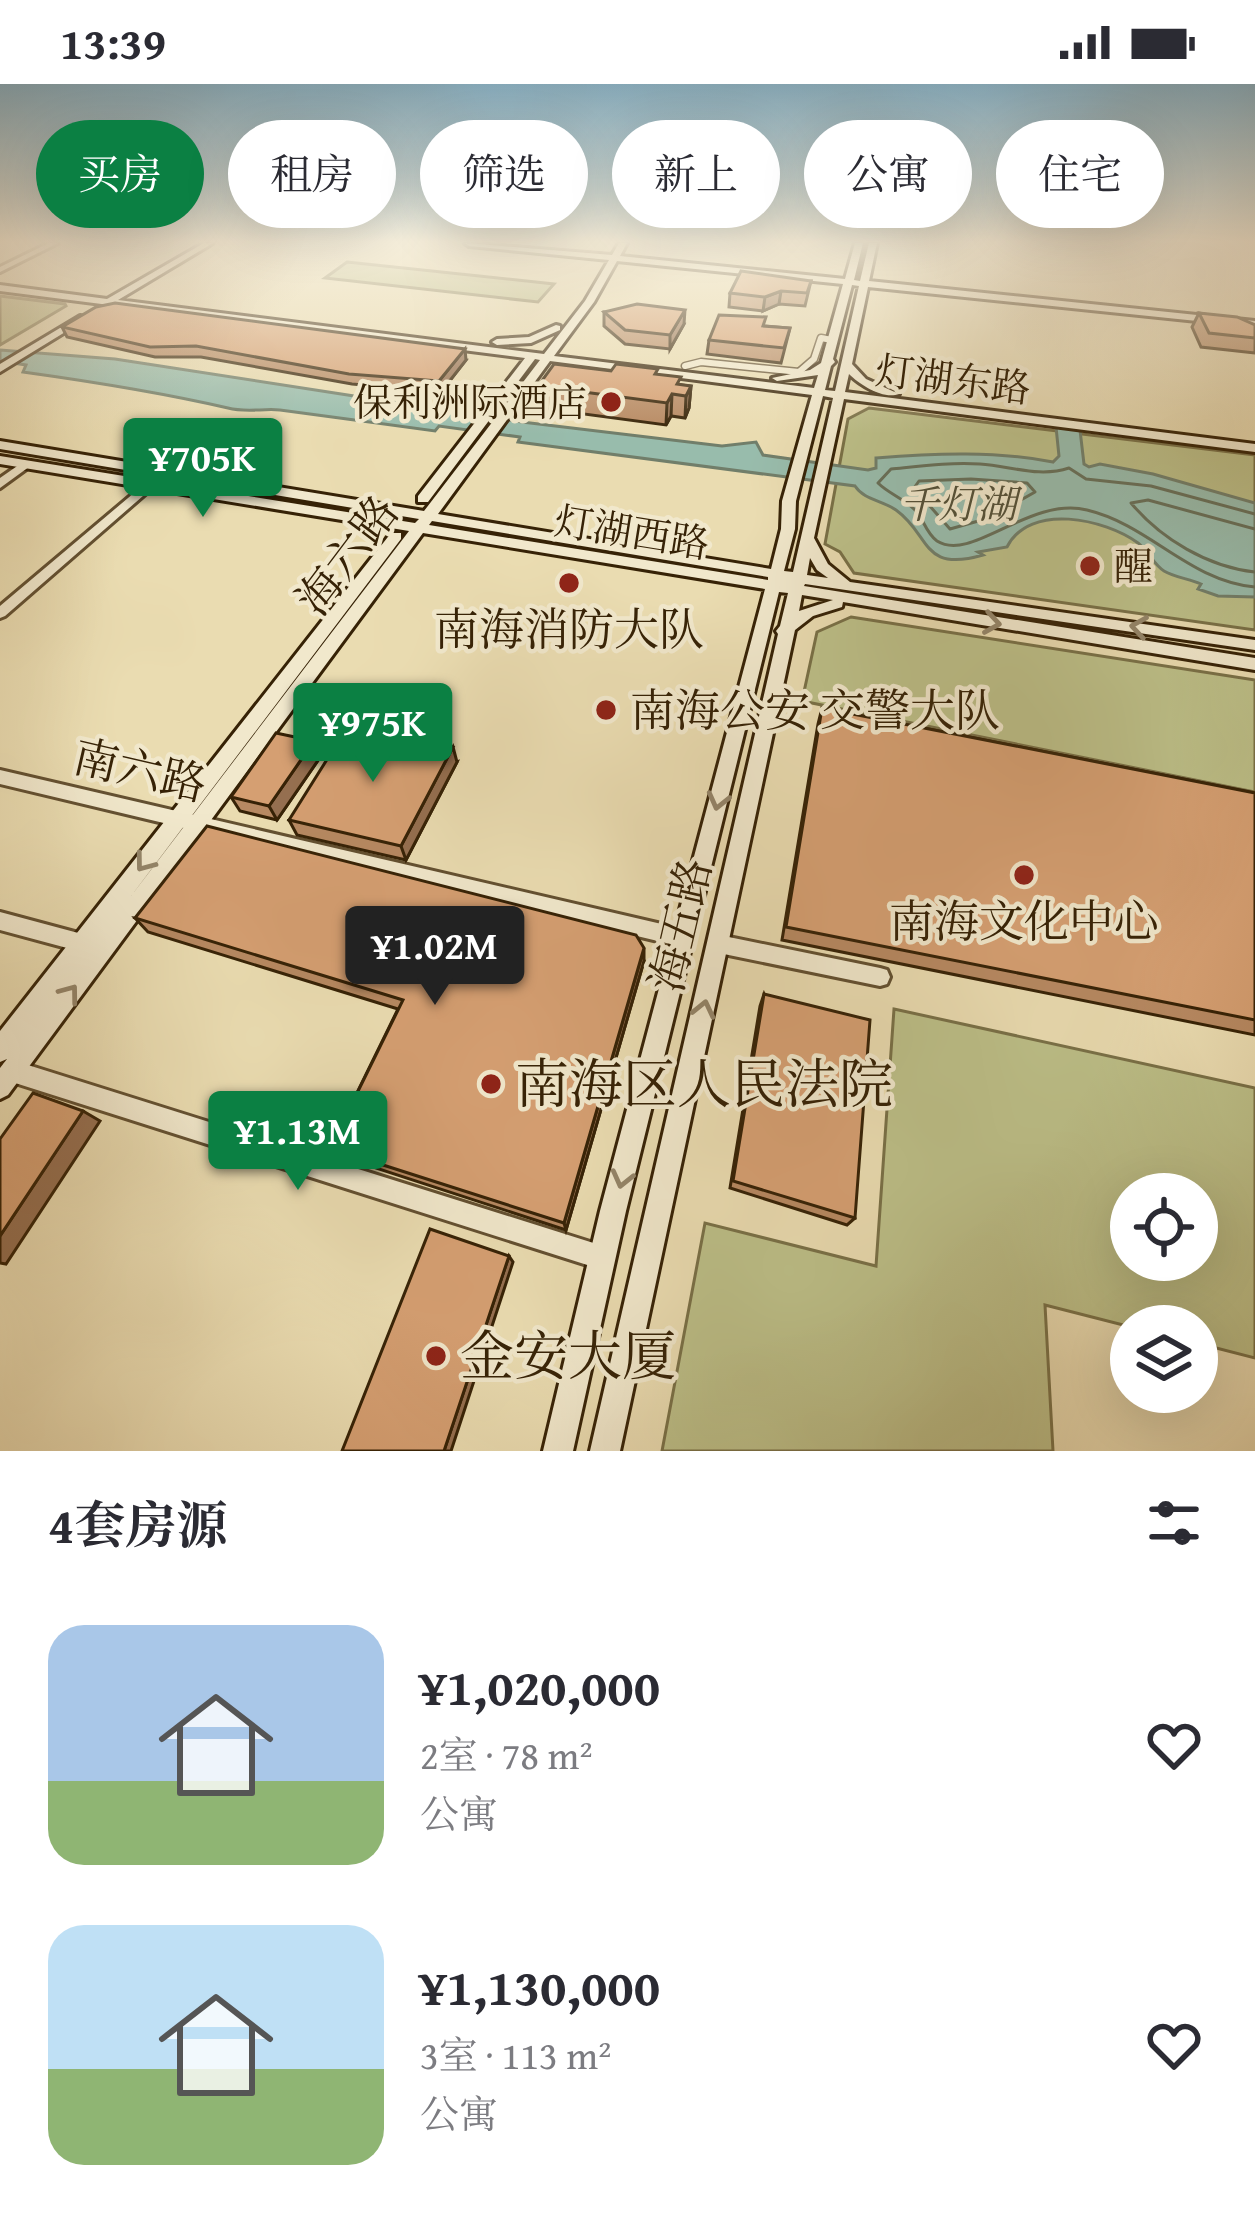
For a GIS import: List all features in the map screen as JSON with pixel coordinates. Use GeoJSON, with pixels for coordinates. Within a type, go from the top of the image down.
{"type":"FeatureCollection","features":[{"type":"Feature","properties":{"kind":"main road"},"geometry":{"type":"LineString","coordinates":[[79,307],[79,316]]}},
{"type":"Feature","properties":{"kind":"main road"},"geometry":{"type":"LineString","coordinates":[[1,365],[16,349],[95,307]]}},
{"type":"Feature","properties":{"kind":"main road"},"geometry":{"type":"LineString","coordinates":[[1,365],[79,316],[122,307]]}},
{"type":"Feature","properties":{"kind":"main road","name":"灯湖东路"},"geometry":{"type":"LineString","coordinates":[[180,307],[580,358],[686,366],[775,382]]}},
{"type":"Feature","properties":{"kind":"main road","name":"海六路"},"geometry":{"type":"LineString","coordinates":[[477,437],[487,411],[578,307]]}},
{"type":"Feature","properties":{"kind":"main road"},"geometry":{"type":"LineString","coordinates":[[841,307],[830,362],[794,484],[797,536],[822,567],[855,595]]}},
{"type":"Feature","properties":{"kind":"main road"},"geometry":{"type":"LineString","coordinates":[[773,628],[724,572],[797,536],[820,488],[858,307]]}},
{"type":"Feature","properties":{"kind":"main road"},"geometry":{"type":"LineString","coordinates":[[1116,307],[1255,321]]}},
{"type":"Feature","properties":{"kind":"main road"},"geometry":{"type":"LineString","coordinates":[[494,346],[562,329],[575,346],[602,360]]}},
{"type":"Feature","properties":{"kind":"main road"},"geometry":{"type":"LineString","coordinates":[[494,346],[517,362],[522,376],[558,364],[602,360]]}},
{"type":"Feature","properties":{"kind":"main road","name":"灯湖东路"},"geometry":{"type":"LineString","coordinates":[[602,360],[1255,448]]}},
{"type":"Feature","properties":{"kind":"main road"},"geometry":{"type":"LineString","coordinates":[[775,382],[813,373],[830,362]]}},
{"type":"Feature","properties":{"kind":"main road"},"geometry":{"type":"LineString","coordinates":[[846,364],[862,381],[892,398]]}},
{"type":"Feature","properties":{"kind":"main road","name":"海六路"},"geometry":{"type":"LineString","coordinates":[[4,1069],[383,560],[477,437],[505,413],[522,376]]}},
{"type":"Feature","properties":{"kind":"main road"},"geometry":{"type":"LineString","coordinates":[[775,382],[802,397],[814,416]]}},
{"type":"Feature","properties":{"kind":"main road"},"geometry":{"type":"LineString","coordinates":[[831,418],[855,404],[892,398]]}},
{"type":"Feature","properties":{"kind":"main road","name":"灯湖东路"},"geometry":{"type":"LineString","coordinates":[[892,398],[1255,436]]}},
{"type":"Feature","properties":{"kind":"main road","name":"灯湖西路"},"geometry":{"type":"LineString","coordinates":[[0,445],[372,507],[466,531],[1255,664]]}},
{"type":"Feature","properties":{"kind":"main road","name":"灯湖西路"},"geometry":{"type":"LineString","coordinates":[[0,460],[360,520],[414,521]]}},
{"type":"Feature","properties":{"kind":"main road"},"geometry":{"type":"LineString","coordinates":[[360,520],[381,539],[383,560],[466,531],[449,507],[445,482],[372,507]]}},
{"type":"Feature","properties":{"kind":"main road","name":"海五路"},"geometry":{"type":"LineString","coordinates":[[605,1451],[772,713],[773,628],[797,536]]}},
{"type":"Feature","properties":{"kind":"main road"},"geometry":{"type":"LineString","coordinates":[[773,628],[855,595]]}},
{"type":"Feature","properties":{"kind":"main road","name":"灯湖西路"},"geometry":{"type":"LineString","coordinates":[[855,595],[1255,645]]}},
{"type":"Feature","properties":{"kind":"main road"},"geometry":{"type":"LineString","coordinates":[[559,1451],[683,938],[773,628]]}},
{"type":"Feature","properties":{"kind":"main road","name":"海六路"},"geometry":{"type":"LineString","coordinates":[[4,1069],[82,943],[187,821]]}},
{"type":"Feature","properties":{"kind":"street"},"geometry":{"type":"LineString","coordinates":[[686,366],[701,362],[799,372],[814,359],[821,338],[832,340]]}},
{"type":"Feature","properties":{"kind":"street"},"geometry":{"type":"LineString","coordinates":[[0,484],[27,464]]}},
{"type":"Feature","properties":{"kind":"street"},"geometry":{"type":"LineString","coordinates":[[1,612],[147,486]]}},
{"type":"Feature","properties":{"kind":"street","name":"南六路"},"geometry":{"type":"LineString","coordinates":[[0,777],[683,938]]}},
{"type":"Feature","properties":{"kind":"street"},"geometry":{"type":"LineString","coordinates":[[0,921],[82,943]]}},
{"type":"Feature","properties":{"kind":"street"},"geometry":{"type":"LineString","coordinates":[[719,944],[880,977]]}},
{"type":"Feature","properties":{"kind":"street"},"geometry":{"type":"LineString","coordinates":[[4,1069],[603,1258]]}},
{"type":"Feature","properties":{"kind":"green space"},"geometry":{"type":"Polygon","coordinates":[[[0,307],[65,307],[0,345],[0,307]]]}},
{"type":"Feature","properties":{"kind":"green space"},"geometry":{"type":"Polygon","coordinates":[[[869,408],[1255,455],[1255,630],[854,573],[840,552],[825,544],[848,419],[869,408]]]}},
{"type":"Feature","properties":{"kind":"green space"},"geometry":{"type":"Polygon","coordinates":[[[851,617],[1255,680],[1255,792],[802,701],[817,632],[851,617]]]}},
{"type":"Feature","properties":{"kind":"green space"},"geometry":{"type":"Polygon","coordinates":[[[894,1009],[1255,1088],[1255,1358],[1218,1348],[1218,1305],[1110,1305],[1110,1322],[1045,1305],[1053,1451],[662,1451],[705,1223],[876,1266],[894,1009]]]}},
{"type":"Feature","properties":{"kind":"water","name":"千灯湖"},"geometry":{"type":"Polygon","coordinates":[[[0,350],[115,359],[522,422],[722,446],[756,442],[763,455],[868,470],[876,468],[876,458],[921,455],[1053,462],[1059,456],[1056,427],[1080,430],[1084,464],[1089,467],[1100,464],[1153,474],[1255,503],[1255,597],[1218,596],[1198,589],[1201,584],[1161,569],[1124,534],[1088,522],[1069,519],[1033,524],[1007,547],[948,559],[929,549],[896,510],[855,486],[518,442],[520,437],[439,426],[435,431],[280,410],[235,409],[23,372],[26,365],[0,361],[0,350]]]}},
{"type":"Feature","properties":{"kind":"building"},"geometry":{"type":"Polygon","coordinates":[[[96,307],[144,307],[465,349],[439,381],[349,374],[196,346],[150,347],[62,327],[96,307]]]}},
{"type":"Feature","properties":{"kind":"building"},"geometry":{"type":"Polygon","coordinates":[[[625,307],[685,310],[670,335],[625,330],[604,312],[625,307]]]}},
{"type":"Feature","properties":{"kind":"building"},"geometry":{"type":"Polygon","coordinates":[[[1199,313],[1237,317],[1255,325],[1255,338],[1209,333],[1199,313]]]}},
{"type":"Feature","properties":{"kind":"building"},"geometry":{"type":"Polygon","coordinates":[[[719,315],[766,317],[763,326],[790,328],[784,348],[709,340],[719,315]]]}},
{"type":"Feature","properties":{"kind":"building"},"geometry":{"type":"Polygon","coordinates":[[[554,364],[611,371],[616,364],[658,369],[655,374],[681,377],[677,384],[691,386],[686,396],[672,394],[667,403],[538,386],[554,364]]]}},
{"type":"Feature","properties":{"kind":"building","name":"南海文化中心"},"geometry":{"type":"Polygon","coordinates":[[[822,708],[1255,793],[1255,1020],[786,927],[822,708]]]}},
{"type":"Feature","properties":{"kind":"building"},"geometry":{"type":"Polygon","coordinates":[[[348,726],[453,747],[401,846],[289,820],[348,726]]]}},
{"type":"Feature","properties":{"kind":"building"},"geometry":{"type":"Polygon","coordinates":[[[276,733],[314,741],[269,806],[231,797],[276,733]]]}},
{"type":"Feature","properties":{"kind":"building","name":"南海区人民法院"},"geometry":{"type":"Polygon","coordinates":[[[207,826],[636,935],[644,948],[564,1223],[330,1148],[403,1000],[135,918],[207,826]]]}},
{"type":"Feature","properties":{"kind":"building"},"geometry":{"type":"Polygon","coordinates":[[[764,994],[870,1020],[855,1218],[733,1181],[764,994]]]}},
{"type":"Feature","properties":{"kind":"building"},"geometry":{"type":"Polygon","coordinates":[[[33,1093],[83,1111],[0,1236],[0,1139],[33,1093]]]}},
{"type":"Feature","properties":{"kind":"building","name":"金安大厦"},"geometry":{"type":"Polygon","coordinates":[[[430,1229],[509,1256],[444,1451],[342,1451],[430,1229]]]}},
{"type":"Feature","properties":{"kind":"place","name":"保利洲际酒店"},"geometry":{"type":"Point","coordinates":[611,402]}},
{"type":"Feature","properties":{"kind":"place","name":"醒"},"geometry":{"type":"Point","coordinates":[1090,566]}},
{"type":"Feature","properties":{"kind":"place","name":"南海消防大队"},"geometry":{"type":"Point","coordinates":[569,583]}},
{"type":"Feature","properties":{"kind":"place","name":"南海公安 交警大队"},"geometry":{"type":"Point","coordinates":[606,710]}},
{"type":"Feature","properties":{"kind":"place","name":"南海文化中心"},"geometry":{"type":"Point","coordinates":[1024,875]}},
{"type":"Feature","properties":{"kind":"place","name":"南海区人民法院"},"geometry":{"type":"Point","coordinates":[491,1084]}},
{"type":"Feature","properties":{"kind":"place","name":"金安大厦"},"geometry":{"type":"Point","coordinates":[436,1356]}}]}
